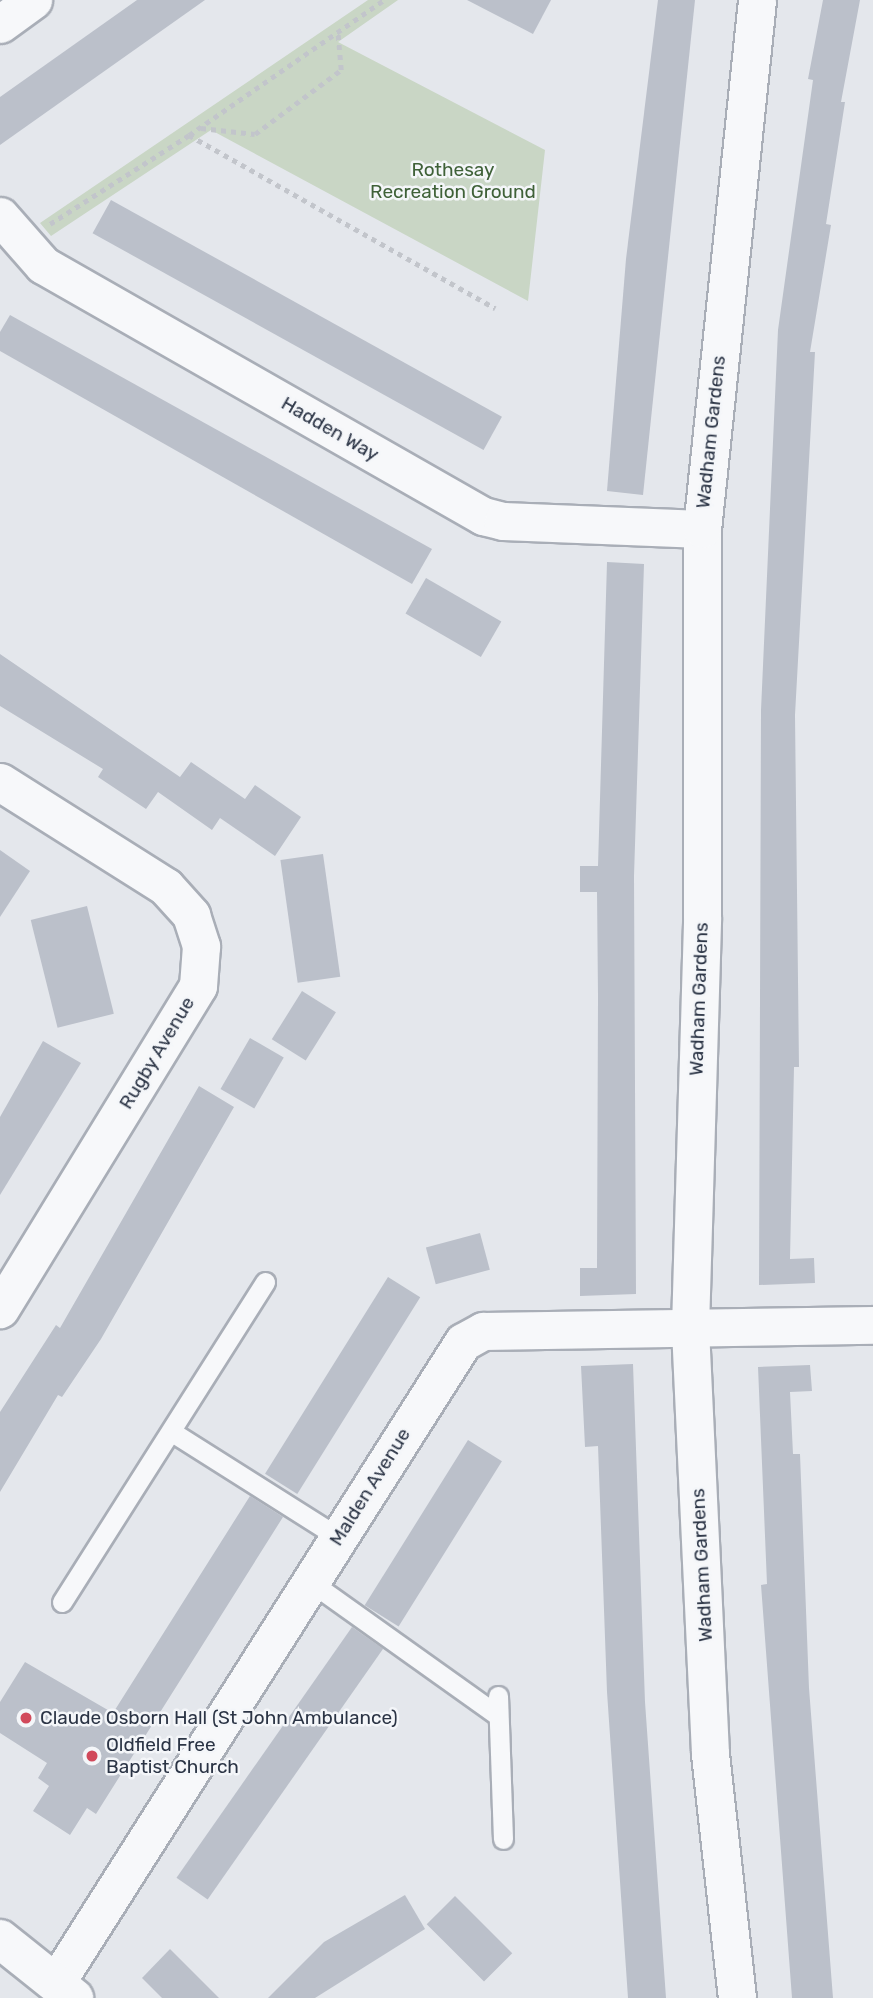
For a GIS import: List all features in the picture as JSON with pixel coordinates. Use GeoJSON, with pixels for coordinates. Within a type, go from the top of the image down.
{"type":"FeatureCollection","features":[{"type":"Feature","properties":{"kind":"street","name":"Wadham Gardens"},"geometry":{"type":"LineString","coordinates":[[737,1998],[710,1753],[690,1327],[702,917],[702,529],[757,0]]}},
{"type":"Feature","properties":{"kind":"street","name":"Hadden Way"},"geometry":{"type":"LineString","coordinates":[[10,230],[43,265],[483,516],[702,529]]}},
{"type":"Feature","properties":{"kind":"street","name":"Rugby Avenue"},"geometry":{"type":"LineString","coordinates":[[0,782],[166,887],[191,915],[201,946],[198,986],[0,1310]]}},
{"type":"Feature","properties":{"kind":"street","name":"Malden Avenue"},"geometry":{"type":"LineString","coordinates":[[66,1990],[338,1537],[463,1342],[483,1331],[873,1325]]}},
{"type":"Feature","properties":{"kind":"street"},"geometry":{"type":"LineString","coordinates":[[0,1938],[66,1990]]}},
{"type":"Feature","properties":{"kind":"lane"},"geometry":{"type":"LineString","coordinates":[[62,1602],[265,1282]]}},
{"type":"Feature","properties":{"kind":"lane"},"geometry":{"type":"LineString","coordinates":[[172,1432],[338,1537]]}},
{"type":"Feature","properties":{"kind":"lane"},"geometry":{"type":"LineString","coordinates":[[312,1583],[498,1706],[503,1839]]}},
{"type":"Feature","properties":{"kind":"path"},"geometry":{"type":"LineString","coordinates":[[10,230],[189,135],[384,0]]}},
{"type":"Feature","properties":{"kind":"path"},"geometry":{"type":"LineString","coordinates":[[199,128],[255,134],[341,70],[338,33]]}},
{"type":"Feature","properties":{"kind":"path"},"geometry":{"type":"LineString","coordinates":[[189,135],[495,308]]}},
{"type":"Feature","properties":{"kind":"green space","name":"Rothesay Recreation Ground"},"geometry":{"type":"Polygon","coordinates":[[[368,0],[398,0],[338,42],[545,150],[528,301],[211,130],[51,236],[40,223],[368,0]]]}},
{"type":"Feature","properties":{"kind":"building"},"geometry":{"type":"Polygon","coordinates":[[[137,0],[205,0],[0,145],[0,97],[137,0]]]}},
{"type":"Feature","properties":{"kind":"building"},"geometry":{"type":"Polygon","coordinates":[[[467,0],[551,0],[533,34],[467,0]]]}},
{"type":"Feature","properties":{"kind":"building"},"geometry":{"type":"Polygon","coordinates":[[[658,0],[695,0],[643,495],[607,491],[626,259],[658,0]]]}},
{"type":"Feature","properties":{"kind":"building"},"geometry":{"type":"Polygon","coordinates":[[[823,0],[860,0],[841,102],[845,102],[826,224],[831,225],[810,352],[815,352],[795,715],[799,1067],[794,1067],[790,1259],[814,1258],[815,1283],[759,1285],[761,710],[778,330],[813,80],[808,79],[823,0]]]}},
{"type":"Feature","properties":{"kind":"building"},"geometry":{"type":"Polygon","coordinates":[[[111,200],[502,417],[484,450],[93,233],[111,200]]]}},
{"type":"Feature","properties":{"kind":"building"},"geometry":{"type":"Polygon","coordinates":[[[10,315],[432,549],[412,584],[0,351],[0,332],[10,315]]]}},
{"type":"Feature","properties":{"kind":"building"},"geometry":{"type":"Polygon","coordinates":[[[607,562],[644,564],[634,876],[636,1294],[580,1296],[580,1268],[597,1268],[597,892],[580,892],[580,866],[598,866],[607,562]]]}},
{"type":"Feature","properties":{"kind":"building"},"geometry":{"type":"Polygon","coordinates":[[[426,578],[501,622],[481,657],[406,614],[426,578]]]}},
{"type":"Feature","properties":{"kind":"building"},"geometry":{"type":"Polygon","coordinates":[[[0,654],[180,777],[191,762],[245,799],[255,785],[301,817],[275,856],[220,818],[212,830],[158,792],[146,809],[98,777],[103,769],[0,706],[0,654]]]}},
{"type":"Feature","properties":{"kind":"building"},"geometry":{"type":"Polygon","coordinates":[[[0,850],[30,871],[0,917],[0,850]]]}},
{"type":"Feature","properties":{"kind":"building"},"geometry":{"type":"Polygon","coordinates":[[[323,854],[340,977],[298,983],[280,860],[323,854]]]}},
{"type":"Feature","properties":{"kind":"building"},"geometry":{"type":"Polygon","coordinates":[[[87,906],[114,1014],[58,1028],[31,920],[87,906]]]}},
{"type":"Feature","properties":{"kind":"building"},"geometry":{"type":"Polygon","coordinates":[[[302,991],[336,1012],[306,1061],[272,1039],[302,991]]]}},
{"type":"Feature","properties":{"kind":"building"},"geometry":{"type":"Polygon","coordinates":[[[250,1038],[284,1058],[254,1109],[220,1089],[250,1038]]]}},
{"type":"Feature","properties":{"kind":"building"},"geometry":{"type":"Polygon","coordinates":[[[43,1041],[81,1063],[0,1195],[0,1117],[43,1041]]]}},
{"type":"Feature","properties":{"kind":"building"},"geometry":{"type":"Polygon","coordinates":[[[199,1086],[234,1107],[101,1339],[62,1397],[58,1395],[0,1492],[0,1412],[56,1325],[60,1328],[199,1086]]]}},
{"type":"Feature","properties":{"kind":"building"},"geometry":{"type":"Polygon","coordinates":[[[480,1233],[490,1270],[436,1284],[426,1247],[480,1233]]]}},
{"type":"Feature","properties":{"kind":"building"},"geometry":{"type":"Polygon","coordinates":[[[388,1277],[420,1297],[297,1494],[265,1474],[388,1277]]]}},
{"type":"Feature","properties":{"kind":"building"},"geometry":{"type":"Polygon","coordinates":[[[633,1364],[645,1702],[666,1998],[628,1998],[607,1692],[598,1446],[585,1447],[581,1366],[633,1364]]]}},
{"type":"Feature","properties":{"kind":"building"},"geometry":{"type":"Polygon","coordinates":[[[810,1365],[812,1391],[790,1392],[793,1454],[800,1454],[809,1688],[833,1998],[792,1998],[761,1585],[767,1584],[758,1367],[810,1365]]]}},
{"type":"Feature","properties":{"kind":"building"},"geometry":{"type":"Polygon","coordinates":[[[468,1440],[502,1461],[399,1627],[365,1605],[468,1440]]]}},
{"type":"Feature","properties":{"kind":"building"},"geometry":{"type":"Polygon","coordinates":[[[250,1496],[283,1517],[96,1814],[87,1808],[70,1835],[33,1811],[49,1786],[38,1778],[47,1763],[0,1733],[0,1702],[25,1662],[113,1713],[250,1496]]]}},
{"type":"Feature","properties":{"kind":"building"},"geometry":{"type":"Polygon","coordinates":[[[352,1627],[383,1649],[208,1899],[176,1878],[352,1627]]]}},
{"type":"Feature","properties":{"kind":"building"},"geometry":{"type":"Polygon","coordinates":[[[405,1895],[425,1929],[315,1998],[268,1998],[324,1942],[405,1895]]]}},
{"type":"Feature","properties":{"kind":"building"},"geometry":{"type":"Polygon","coordinates":[[[455,1896],[512,1953],[484,1982],[427,1924],[455,1896]]]}},
{"type":"Feature","properties":{"kind":"building"},"geometry":{"type":"Polygon","coordinates":[[[170,1949],[219,1998],[162,1998],[142,1978],[170,1949]]]}},
{"type":"Feature","properties":{"kind":"place","name":"Claude Osborn Hall (St John Ambulance)"},"geometry":{"type":"Point","coordinates":[26,1718]}},
{"type":"Feature","properties":{"kind":"place","name":"Oldfield Free Baptist Church"},"geometry":{"type":"Point","coordinates":[92,1756]}}]}
